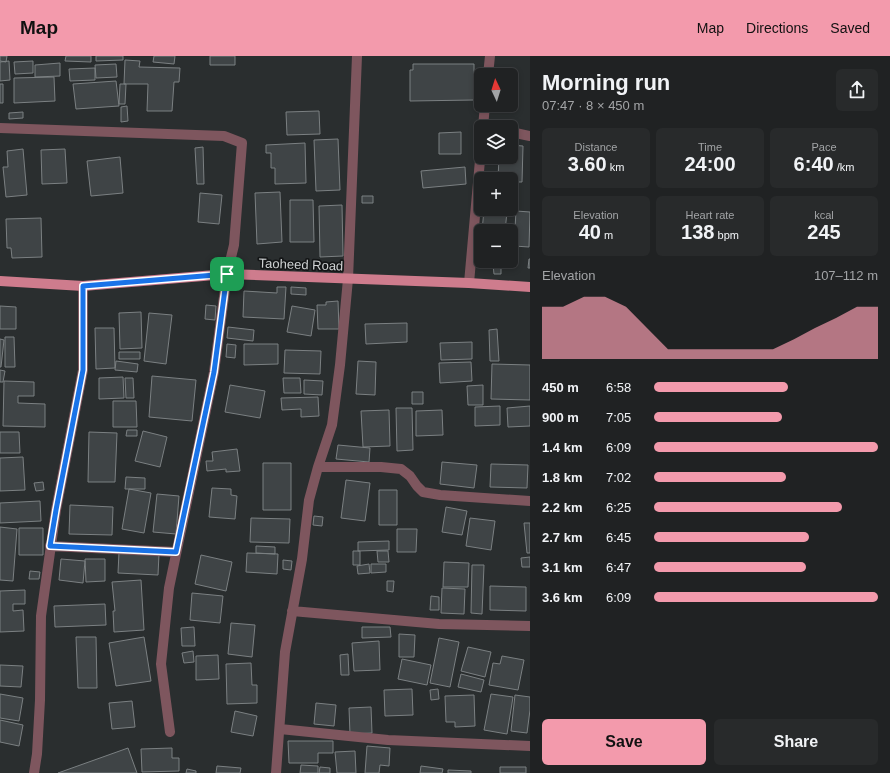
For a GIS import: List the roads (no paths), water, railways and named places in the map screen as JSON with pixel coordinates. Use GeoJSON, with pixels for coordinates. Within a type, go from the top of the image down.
{"type":"FeatureCollection","features":[{"type":"Feature","properties":{"kind":"main road","name":"Taoheed Road"},"geometry":{"type":"LineString","coordinates":[[0,280],[83,286],[227,274],[469,283],[530,287]]}},
{"type":"Feature","properties":{"kind":"street"},"geometry":{"type":"LineString","coordinates":[[276,773],[285,652],[302,559],[309,500],[332,425],[340,365],[348,279],[357,56]]}},
{"type":"Feature","properties":{"kind":"street"},"geometry":{"type":"LineString","coordinates":[[489,68],[490,56]]}},
{"type":"Feature","properties":{"kind":"street"},"geometry":{"type":"LineString","coordinates":[[0,128],[224,136],[242,143],[234,245],[227,274],[214,372],[169,588],[161,664],[170,732]]}},
{"type":"Feature","properties":{"kind":"street"},"geometry":{"type":"LineString","coordinates":[[518,133],[530,136]]}},
{"type":"Feature","properties":{"kind":"street"},"geometry":{"type":"LineString","coordinates":[[469,283],[480,164]]}},
{"type":"Feature","properties":{"kind":"street"},"geometry":{"type":"LineString","coordinates":[[34,773],[37,754],[40,700],[41,616],[56,510],[83,370],[83,286]]}},
{"type":"Feature","properties":{"kind":"street"},"geometry":{"type":"LineString","coordinates":[[318,467],[381,467],[401,469],[410,476],[423,492],[440,495],[530,501]]}},
{"type":"Feature","properties":{"kind":"street"},"geometry":{"type":"LineString","coordinates":[[50,546],[176,552]]}},
{"type":"Feature","properties":{"kind":"street"},"geometry":{"type":"LineString","coordinates":[[292,611],[439,624],[530,626]]}},
{"type":"Feature","properties":{"kind":"street"},"geometry":{"type":"LineString","coordinates":[[280,729],[388,740],[530,746]]}}]}
